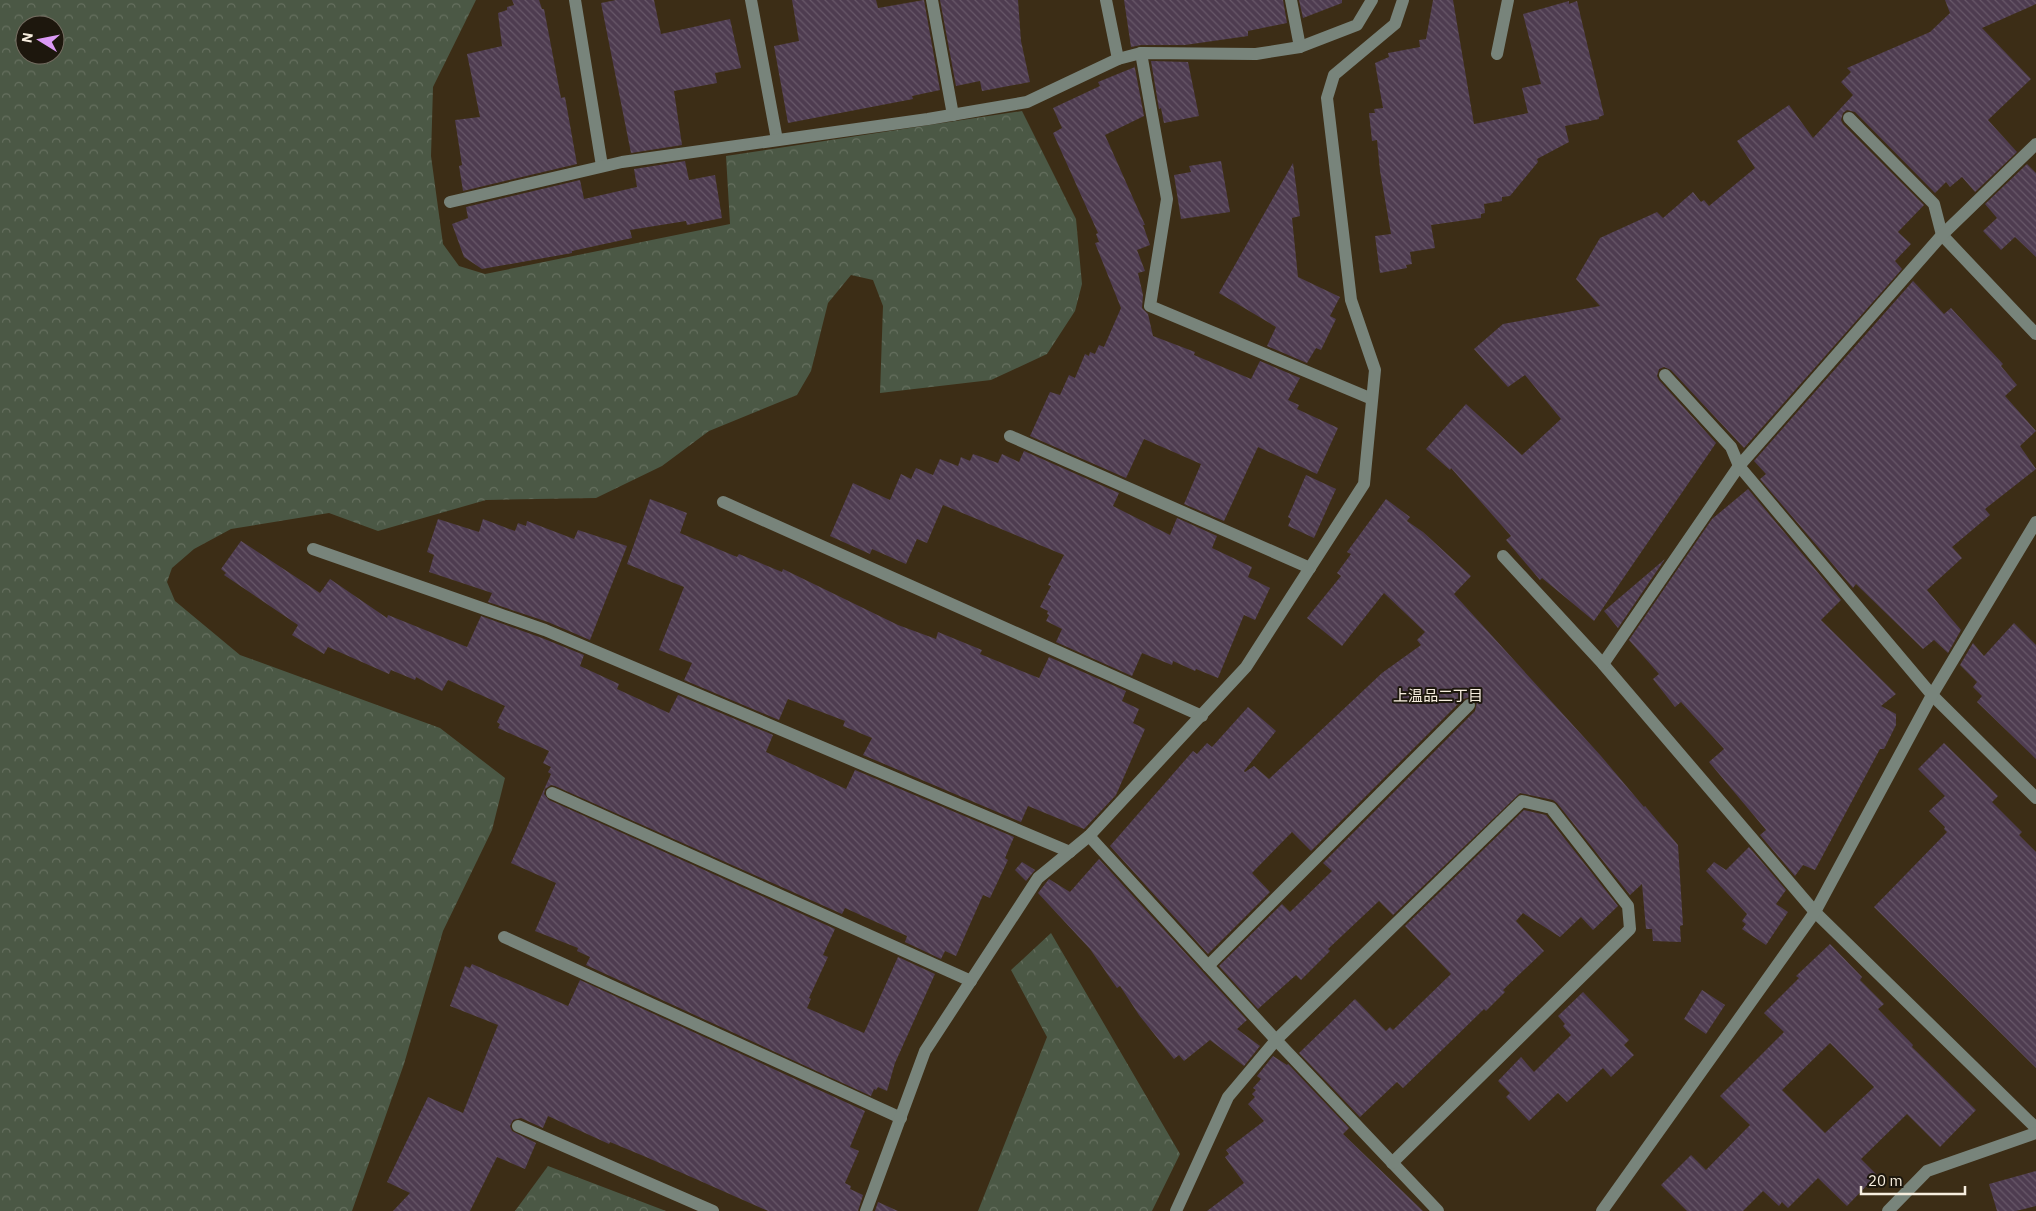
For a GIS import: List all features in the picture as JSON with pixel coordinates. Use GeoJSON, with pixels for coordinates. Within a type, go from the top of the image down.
{"type":"FeatureCollection","features":[{"type":"Feature","properties":{"kind":"street"},"geometry":{"type":"LineString","coordinates":[[575,0],[602,166]]}},
{"type":"Feature","properties":{"kind":"street"},"geometry":{"type":"LineString","coordinates":[[752,0],[777,140]]}},
{"type":"Feature","properties":{"kind":"street"},"geometry":{"type":"LineString","coordinates":[[932,0],[953,114]]}},
{"type":"Feature","properties":{"kind":"street"},"geometry":{"type":"LineString","coordinates":[[1106,0],[1118,59]]}},
{"type":"Feature","properties":{"kind":"street"},"geometry":{"type":"LineString","coordinates":[[1291,0],[1300,47]]}},
{"type":"Feature","properties":{"kind":"street"},"geometry":{"type":"LineString","coordinates":[[450,202],[622,162],[1027,102],[1118,59],[1141,53],[1256,54],[1300,47],[1357,26],[1372,0]]}},
{"type":"Feature","properties":{"kind":"street"},"geometry":{"type":"LineString","coordinates":[[866,1211],[926,1051],[1038,878],[1089,836],[1246,667],[1364,484],[1375,370],[1351,300],[1328,98],[1334,75],[1395,24],[1403,0]]}},
{"type":"Feature","properties":{"kind":"street"},"geometry":{"type":"LineString","coordinates":[[1497,54],[1508,0]]}},
{"type":"Feature","properties":{"kind":"street"},"geometry":{"type":"LineString","coordinates":[[1141,53],[1167,199],[1150,306],[1372,399]]}},
{"type":"Feature","properties":{"kind":"street"},"geometry":{"type":"LineString","coordinates":[[1849,118],[1934,204],[1942,236],[2036,334]]}},
{"type":"Feature","properties":{"kind":"street"},"geometry":{"type":"LineString","coordinates":[[1603,664],[1739,466],[1942,236],[2036,144]]}},
{"type":"Feature","properties":{"kind":"street"},"geometry":{"type":"LineString","coordinates":[[1665,375],[1732,447],[1739,466],[1932,695],[2036,798]]}},
{"type":"Feature","properties":{"kind":"street"},"geometry":{"type":"LineString","coordinates":[[1010,436],[1310,568]]}},
{"type":"Feature","properties":{"kind":"street"},"geometry":{"type":"LineString","coordinates":[[723,502],[1202,716]]}},
{"type":"Feature","properties":{"kind":"street"},"geometry":{"type":"LineString","coordinates":[[1602,1211],[1815,912],[1932,695],[2036,522]]}},
{"type":"Feature","properties":{"kind":"street"},"geometry":{"type":"LineString","coordinates":[[313,549],[545,630],[1070,852]]}},
{"type":"Feature","properties":{"kind":"street"},"geometry":{"type":"LineString","coordinates":[[1503,556],[1603,664],[1815,912],[2036,1128]]}},
{"type":"Feature","properties":{"kind":"street"},"geometry":{"type":"LineString","coordinates":[[1208,966],[1469,705]]}},
{"type":"Feature","properties":{"kind":"street"},"geometry":{"type":"LineString","coordinates":[[552,794],[971,981]]}},
{"type":"Feature","properties":{"kind":"street"},"geometry":{"type":"LineString","coordinates":[[1176,1211],[1228,1097],[1276,1040],[1522,801],[1550,808],[1628,906],[1630,929],[1392,1163]]}},
{"type":"Feature","properties":{"kind":"street"},"geometry":{"type":"LineString","coordinates":[[1089,836],[1276,1040],[1438,1211]]}},
{"type":"Feature","properties":{"kind":"street"},"geometry":{"type":"LineString","coordinates":[[504,938],[901,1118]]}},
{"type":"Feature","properties":{"kind":"street"},"geometry":{"type":"LineString","coordinates":[[518,1126],[713,1211]]}},
{"type":"Feature","properties":{"kind":"street"},"geometry":{"type":"LineString","coordinates":[[1888,1211],[1927,1172],[2036,1133]]}},
{"type":"Feature","properties":{"kind":"green space"},"geometry":{"type":"Polygon","coordinates":[[[0,0],[476,0],[433,87],[431,156],[443,244],[459,266],[485,274],[730,224],[726,156],[1022,111],[1076,219],[1082,284],[1075,311],[1047,354],[991,380],[880,393],[883,306],[873,280],[851,275],[828,303],[811,371],[797,395],[709,431],[662,466],[596,498],[486,500],[378,531],[329,513],[231,529],[194,549],[172,568],[167,582],[175,601],[240,655],[440,728],[505,778],[492,830],[443,931],[404,1064],[352,1211],[0,1211],[0,0]]]}},
{"type":"Feature","properties":{"kind":"green space"},"geometry":{"type":"Polygon","coordinates":[[[1051,933],[1180,1154],[1152,1211],[978,1211],[1047,1037],[1011,970],[1051,933]]]}},
{"type":"Feature","properties":{"kind":"green space"},"geometry":{"type":"Polygon","coordinates":[[[548,1166],[666,1211],[515,1211],[548,1166]]]}},
{"type":"Feature","properties":{"kind":"building"},"geometry":{"type":"Polygon","coordinates":[[[512,0],[539,0],[542,9],[544,9],[561,98],[565,97],[577,164],[463,191],[459,166],[462,165],[455,120],[480,117],[467,54],[502,46],[498,13],[514,5],[512,0]]]}},
{"type":"Feature","properties":{"kind":"building"},"geometry":{"type":"Polygon","coordinates":[[[616,0],[654,0],[661,34],[730,19],[741,68],[715,73],[717,83],[674,91],[682,145],[631,153],[601,3],[616,0]]]}},
{"type":"Feature","properties":{"kind":"building"},"geometry":{"type":"Polygon","coordinates":[[[792,0],[876,0],[878,8],[924,0],[940,90],[912,96],[913,99],[788,123],[774,46],[799,41],[792,0]]]}},
{"type":"Feature","properties":{"kind":"building"},"geometry":{"type":"Polygon","coordinates":[[[940,0],[1018,0],[1021,41],[1030,82],[982,91],[980,81],[956,86],[940,0]]]}},
{"type":"Feature","properties":{"kind":"building"},"geometry":{"type":"Polygon","coordinates":[[[1124,0],[1283,0],[1287,23],[1248,31],[1248,36],[1185,45],[1141,45],[1131,47],[1124,0]]]}},
{"type":"Feature","properties":{"kind":"building"},"geometry":{"type":"Polygon","coordinates":[[[1299,0],[1342,0],[1342,3],[1303,18],[1299,0]]]}},
{"type":"Feature","properties":{"kind":"building"},"geometry":{"type":"Polygon","coordinates":[[[1433,0],[1453,0],[1474,124],[1528,113],[1522,88],[1541,84],[1523,14],[1569,1],[1569,4],[1577,1],[1604,115],[1599,117],[1599,119],[1565,126],[1569,142],[1537,159],[1538,162],[1510,196],[1502,197],[1502,201],[1484,204],[1485,213],[1481,214],[1481,218],[1431,225],[1435,248],[1410,252],[1412,264],[1406,265],[1407,268],[1380,273],[1375,236],[1391,234],[1380,171],[1377,140],[1372,141],[1369,113],[1375,113],[1374,109],[1383,108],[1375,63],[1389,57],[1388,53],[1420,47],[1419,40],[1426,39],[1433,0]]]}},
{"type":"Feature","properties":{"kind":"building"},"geometry":{"type":"Polygon","coordinates":[[[1945,0],[2036,0],[2036,4],[1982,28],[2031,79],[1988,120],[2017,152],[1975,192],[1962,177],[1950,187],[1946,182],[1935,193],[1855,112],[1847,110],[1843,113],[1841,120],[1843,124],[1924,205],[1898,232],[1911,244],[1895,261],[1902,269],[1744,448],[1671,370],[1664,367],[1659,369],[1657,376],[1659,380],[1716,443],[1594,621],[1542,578],[1540,580],[1506,540],[1511,536],[1451,468],[1450,470],[1426,449],[1466,404],[1522,455],[1561,419],[1525,375],[1508,387],[1474,349],[1503,324],[1600,306],[1576,279],[1600,238],[1657,212],[1663,218],[1693,192],[1701,202],[1704,200],[1709,206],[1755,168],[1737,141],[1789,105],[1813,138],[1853,95],[1841,82],[1851,72],[1847,68],[1930,32],[1950,13],[1945,0]]]}},
{"type":"Feature","properties":{"kind":"building"},"geometry":{"type":"Polygon","coordinates":[[[1151,61],[1188,62],[1199,116],[1164,123],[1161,108],[1159,109],[1151,61]]]}},
{"type":"Feature","properties":{"kind":"building"},"geometry":{"type":"Polygon","coordinates":[[[1135,67],[1144,116],[1105,135],[1145,225],[1143,225],[1150,245],[1137,250],[1145,271],[1138,273],[1143,295],[1142,308],[1148,314],[1153,336],[1195,352],[1194,355],[1251,379],[1260,361],[1300,378],[1288,400],[1299,405],[1297,409],[1338,428],[1317,474],[1258,447],[1224,521],[1184,504],[1201,464],[1144,439],[1126,478],[1030,436],[1050,392],[1060,395],[1069,375],[1075,378],[1085,354],[1089,356],[1090,352],[1095,354],[1099,345],[1104,347],[1121,308],[1095,243],[1099,242],[1096,234],[1098,233],[1053,133],[1062,128],[1053,108],[1100,86],[1098,82],[1135,67]]]}},
{"type":"Feature","properties":{"kind":"building"},"geometry":{"type":"Polygon","coordinates":[[[685,161],[689,180],[715,175],[722,218],[687,225],[686,221],[630,230],[632,238],[572,251],[572,253],[482,269],[464,257],[452,224],[468,218],[466,207],[580,180],[584,199],[637,187],[634,169],[685,161]]]}},
{"type":"Feature","properties":{"kind":"building"},"geometry":{"type":"Polygon","coordinates":[[[1221,161],[1230,212],[1181,219],[1174,175],[1191,172],[1189,166],[1221,161]]]}},
{"type":"Feature","properties":{"kind":"building"},"geometry":{"type":"Polygon","coordinates":[[[1293,163],[1300,216],[1292,218],[1298,277],[1340,297],[1330,316],[1336,319],[1321,350],[1316,348],[1307,363],[1267,346],[1276,327],[1219,293],[1293,163]]]}},
{"type":"Feature","properties":{"kind":"building"},"geometry":{"type":"Polygon","coordinates":[[[2027,164],[2036,173],[2036,257],[2015,237],[2001,250],[1983,231],[1997,218],[1985,204],[2027,164]]]}},
{"type":"Feature","properties":{"kind":"building"},"geometry":{"type":"Polygon","coordinates":[[[1913,281],[1944,314],[1951,308],[2003,364],[2001,366],[2017,385],[2005,396],[2036,431],[2020,446],[2036,469],[1985,509],[1990,515],[1952,547],[1962,558],[1927,590],[1961,630],[1948,653],[1934,640],[1923,649],[1856,584],[1853,588],[1760,479],[1766,474],[1754,461],[1913,281]]]}},
{"type":"Feature","properties":{"kind":"building"},"geometry":{"type":"Polygon","coordinates":[[[1024,451],[1119,493],[1113,506],[1170,535],[1177,518],[1217,536],[1212,548],[1252,567],[1248,577],[1270,588],[1255,620],[1244,615],[1218,678],[1196,669],[1195,671],[1173,661],[1172,665],[1142,653],[1132,676],[1056,642],[1062,629],[1046,621],[1049,615],[1047,614],[1048,611],[1040,607],[1051,586],[1048,585],[1064,555],[943,505],[927,543],[917,539],[906,564],[872,549],[870,554],[830,536],[853,483],[890,500],[901,474],[911,479],[916,468],[933,475],[940,459],[958,466],[961,457],[970,461],[973,454],[998,463],[1002,454],[1019,462],[1024,451]]]}},
{"type":"Feature","properties":{"kind":"building"},"geometry":{"type":"Polygon","coordinates":[[[1306,475],[1336,489],[1314,538],[1288,526],[1291,519],[1288,517],[1306,475]]]}},
{"type":"Feature","properties":{"kind":"building"},"geometry":{"type":"Polygon","coordinates":[[[1748,489],[1841,600],[1821,620],[1896,694],[1881,706],[1896,714],[1896,725],[1884,749],[1880,749],[1815,870],[1803,865],[1795,876],[1760,835],[1766,830],[1709,762],[1724,749],[1681,702],[1675,707],[1653,679],[1659,674],[1629,640],[1712,519],[1748,489]]]}},
{"type":"Feature","properties":{"kind":"building"},"geometry":{"type":"Polygon","coordinates":[[[650,499],[687,513],[680,533],[737,557],[739,554],[782,572],[783,569],[898,625],[936,639],[938,632],[982,650],[980,654],[1039,678],[1049,657],[1126,691],[1122,701],[1139,709],[1133,723],[1145,729],[1116,795],[1084,829],[1028,806],[1021,822],[863,755],[872,738],[843,726],[845,721],[788,699],[779,720],[684,680],[692,663],[659,650],[684,587],[627,564],[650,499]]]}},
{"type":"Feature","properties":{"kind":"building"},"geometry":{"type":"Polygon","coordinates":[[[1386,499],[1410,517],[1407,521],[1423,532],[1471,576],[1454,594],[1601,756],[1678,845],[1683,925],[1680,926],[1681,942],[1653,941],[1652,929],[1646,929],[1642,884],[1630,895],[1557,803],[1553,800],[1520,793],[1393,915],[1379,901],[1328,949],[1330,951],[1301,980],[1296,975],[1258,1009],[1219,966],[1282,904],[1290,912],[1332,871],[1323,863],[1475,711],[1477,702],[1471,697],[1463,699],[1311,851],[1292,832],[1252,873],[1270,892],[1208,954],[1110,846],[1193,751],[1197,754],[1207,743],[1212,747],[1248,707],[1276,731],[1244,771],[1254,766],[1269,779],[1382,673],[1421,645],[1417,640],[1425,632],[1384,593],[1342,646],[1307,618],[1341,576],[1337,573],[1351,554],[1347,552],[1386,499]]]}},
{"type":"Feature","properties":{"kind":"building"},"geometry":{"type":"Polygon","coordinates":[[[438,519],[479,532],[483,519],[515,531],[518,523],[526,526],[527,521],[574,539],[578,530],[627,546],[590,640],[548,622],[488,602],[492,593],[429,572],[434,555],[427,552],[438,519]]]}},
{"type":"Feature","properties":{"kind":"building"},"geometry":{"type":"Polygon","coordinates":[[[241,541],[320,593],[330,579],[387,618],[388,615],[467,647],[481,616],[584,655],[580,666],[619,684],[617,689],[669,713],[678,695],[773,735],[766,752],[846,789],[855,770],[1014,837],[1005,858],[1008,860],[990,898],[983,895],[956,956],[945,951],[941,959],[905,942],[907,936],[845,908],[842,914],[555,786],[551,785],[545,789],[544,794],[549,800],[835,929],[823,955],[828,957],[809,998],[811,999],[807,1008],[864,1033],[898,957],[935,974],[895,1063],[887,1091],[878,1087],[876,1090],[874,1089],[871,1096],[586,965],[590,957],[577,951],[578,948],[535,931],[556,883],[511,863],[551,774],[548,772],[551,767],[543,763],[549,751],[498,728],[500,724],[497,722],[505,706],[448,680],[442,691],[416,677],[415,680],[391,670],[389,674],[328,647],[324,654],[292,635],[298,625],[224,575],[226,573],[221,569],[241,541]]]}},
{"type":"Feature","properties":{"kind":"building"},"geometry":{"type":"Polygon","coordinates":[[[1665,559],[1618,628],[1604,611],[1665,559]]]}},
{"type":"Feature","properties":{"kind":"building"},"geometry":{"type":"Polygon","coordinates":[[[2014,623],[2036,645],[2036,759],[1977,702],[1982,696],[1973,687],[1977,682],[1960,665],[1973,643],[1984,656],[2014,623]]]}},
{"type":"Feature","properties":{"kind":"building"},"geometry":{"type":"Polygon","coordinates":[[[1944,743],[1998,796],[1992,802],[2022,832],[2019,835],[2036,852],[2036,1068],[1874,907],[1947,832],[1944,829],[1945,827],[1929,811],[1945,796],[1918,769],[1944,743]]]}},
{"type":"Feature","properties":{"kind":"building"},"geometry":{"type":"Polygon","coordinates":[[[1524,810],[1546,815],[1618,906],[1593,930],[1581,917],[1560,937],[1523,913],[1516,921],[1544,951],[1503,990],[1505,992],[1486,1011],[1484,1009],[1403,1088],[1397,1082],[1360,1117],[1299,1053],[1355,999],[1386,1031],[1390,1027],[1393,1030],[1451,974],[1405,926],[1524,810]]]}},
{"type":"Feature","properties":{"kind":"building"},"geometry":{"type":"Polygon","coordinates":[[[1749,847],[1786,890],[1776,904],[1788,912],[1766,945],[1742,929],[1746,924],[1742,921],[1747,914],[1706,871],[1714,862],[1726,870],[1749,847]]]}},
{"type":"Feature","properties":{"kind":"building"},"geometry":{"type":"Polygon","coordinates":[[[1099,859],[1247,1020],[1237,1029],[1260,1046],[1244,1066],[1210,1040],[1184,1061],[1179,1055],[1174,1059],[1139,1015],[1120,986],[1117,988],[1090,949],[1038,893],[1049,879],[1070,892],[1099,859]]]}},
{"type":"Feature","properties":{"kind":"building"},"geometry":{"type":"Polygon","coordinates":[[[1022,862],[1035,870],[1026,881],[1015,870],[1022,862]]]}},
{"type":"Feature","properties":{"kind":"building"},"geometry":{"type":"Polygon","coordinates":[[[1830,944],[1862,977],[1860,980],[1884,1004],[1878,1009],[1913,1045],[1912,1047],[1976,1110],[1940,1147],[1907,1114],[1861,1159],[1877,1175],[1847,1206],[1818,1178],[1788,1208],[1782,1202],[1779,1206],[1763,1191],[1743,1211],[1687,1211],[1661,1185],[1691,1155],[1706,1170],[1750,1125],[1720,1096],[1784,1032],[1764,1013],[1799,978],[1796,976],[1830,944]],[[1830,1043],[1782,1090],[1825,1133],[1874,1087],[1830,1043]]]}},
{"type":"Feature","properties":{"kind":"building"},"geometry":{"type":"Polygon","coordinates":[[[472,964],[568,1006],[580,980],[865,1111],[850,1147],[859,1151],[845,1183],[851,1186],[850,1189],[863,1195],[858,1211],[768,1211],[646,1157],[610,1142],[609,1144],[548,1116],[543,1128],[521,1118],[513,1120],[510,1126],[512,1131],[536,1143],[525,1169],[497,1157],[470,1211],[393,1211],[410,1193],[387,1182],[428,1097],[463,1113],[498,1025],[450,1006],[465,966],[470,968],[472,964]]]}},
{"type":"Feature","properties":{"kind":"building"},"geometry":{"type":"Polygon","coordinates":[[[1702,990],[1725,1005],[1706,1034],[1684,1019],[1702,990]]]}},
{"type":"Feature","properties":{"kind":"building"},"geometry":{"type":"Polygon","coordinates":[[[1583,992],[1629,1040],[1624,1045],[1634,1055],[1611,1077],[1603,1068],[1567,1102],[1558,1093],[1529,1121],[1506,1097],[1510,1093],[1498,1081],[1521,1057],[1534,1072],[1571,1035],[1563,1026],[1565,1024],[1558,1016],[1583,992]]]}},
{"type":"Feature","properties":{"kind":"building"},"geometry":{"type":"Polygon","coordinates":[[[1273,1056],[1288,1064],[1349,1128],[1343,1134],[1423,1211],[1207,1211],[1244,1183],[1225,1157],[1229,1154],[1226,1150],[1264,1121],[1248,1104],[1255,1097],[1252,1094],[1256,1090],[1253,1088],[1261,1079],[1257,1076],[1273,1056]]]}},
{"type":"Feature","properties":{"kind":"building"},"geometry":{"type":"Polygon","coordinates":[[[2036,1171],[2036,1206],[2016,1211],[1997,1211],[1989,1184],[2036,1171]]]}},
{"type":"Feature","properties":{"kind":"building"},"geometry":{"type":"Polygon","coordinates":[[[878,1202],[898,1211],[875,1211],[878,1202]]]}},
{"type":"Feature","properties":{"kind":"district","name":"上温品二丁目"},"geometry":{"type":"Point","coordinates":[1438,695]}}]}
